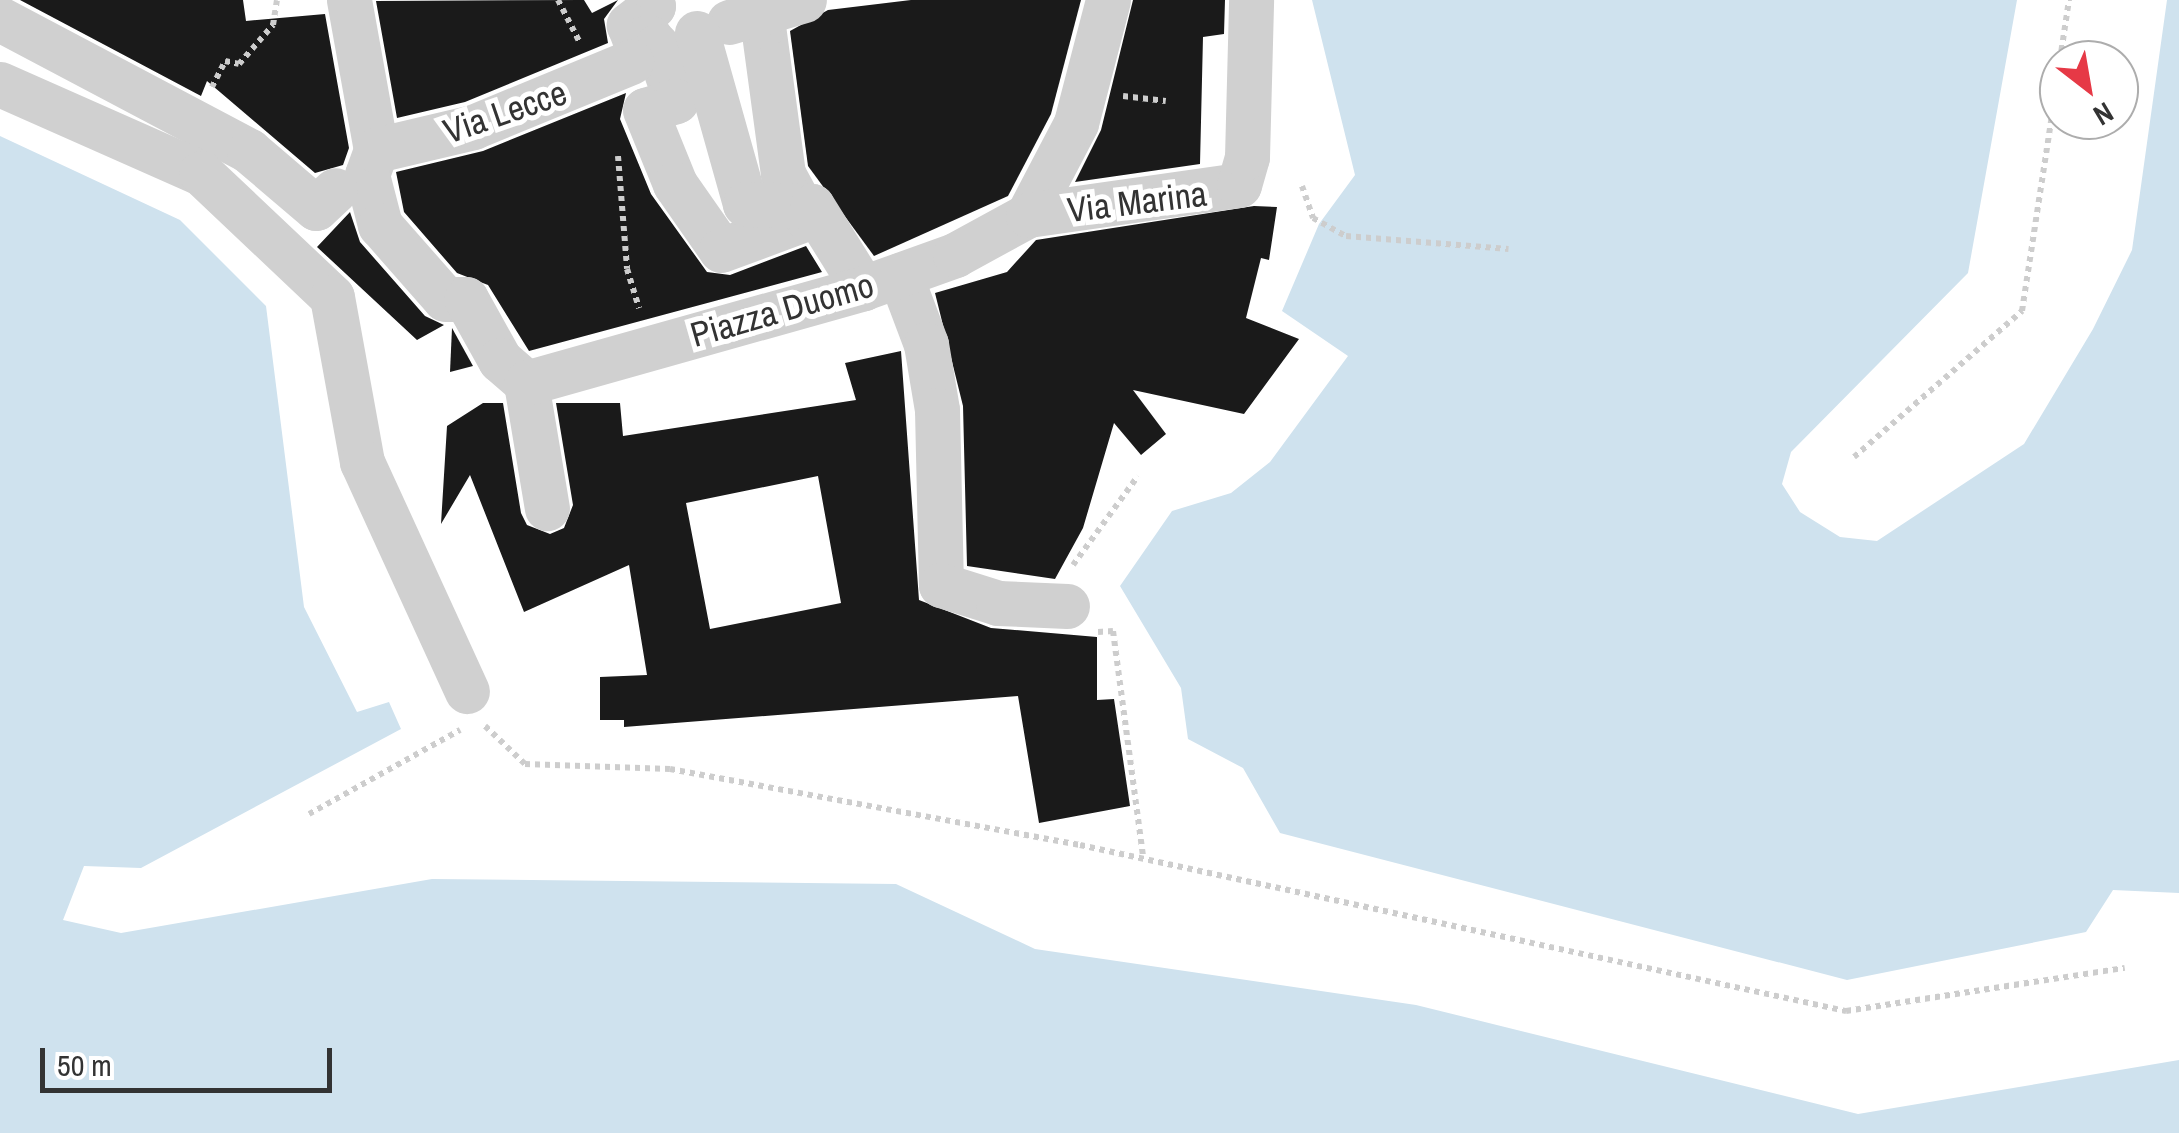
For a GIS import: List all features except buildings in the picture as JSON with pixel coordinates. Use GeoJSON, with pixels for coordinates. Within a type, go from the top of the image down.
{"type":"FeatureCollection","features":[{"type":"Feature","properties":{"kind":"street"},"geometry":{"type":"LineString","coordinates":[[349,0],[376,150],[367,175],[380,225],[445,299],[466,299],[500,360],[526,383],[547,508]]}},
{"type":"Feature","properties":{"kind":"street"},"geometry":{"type":"LineString","coordinates":[[649,0],[652,6],[629,25],[635,41],[649,37],[660,49],[745,204],[812,206],[881,281],[926,344],[937,410],[941,586],[998,602],[1072,593]]}},
{"type":"Feature","properties":{"kind":"street","name":"Via Lecce"},"geometry":{"type":"LineString","coordinates":[[376,150],[473,127],[753,6],[804,0]]}},
{"type":"Feature","properties":{"kind":"street"},"geometry":{"type":"LineString","coordinates":[[1028,215],[1076,123],[1108,0]]}},
{"type":"Feature","properties":{"kind":"street","name":"Via Marina"},"geometry":{"type":"LineString","coordinates":[[1028,215],[1238,185],[1247,157],[1251,0]]}},
{"type":"Feature","properties":{"kind":"street"},"geometry":{"type":"LineString","coordinates":[[660,49],[676,102],[646,110],[675,184],[721,250],[807,218],[783,174],[753,6]]}},
{"type":"Feature","properties":{"kind":"street"},"geometry":{"type":"LineString","coordinates":[[0,20],[249,150],[316,208],[336,190]]}},
{"type":"Feature","properties":{"kind":"street"},"geometry":{"type":"LineString","coordinates":[[0,84],[201,173],[332,297],[362,462],[467,692]]}},
{"type":"Feature","properties":{"kind":"street","name":"Piazza Duomo"},"geometry":{"type":"LineString","coordinates":[[526,383],[881,281],[1028,215]]}},
{"type":"Feature","properties":{"kind":"path"},"geometry":{"type":"LineString","coordinates":[[200,122],[226,62],[238,64],[273,25],[277,0]]}},
{"type":"Feature","properties":{"kind":"path"},"geometry":{"type":"LineString","coordinates":[[2063,40],[2069,0]]}},
{"type":"Feature","properties":{"kind":"path"},"geometry":{"type":"LineString","coordinates":[[1854,457],[2022,311],[2048,140]]}},
{"type":"Feature","properties":{"kind":"path"},"geometry":{"type":"LineString","coordinates":[[1302,186],[1313,218],[1346,236],[1508,248]]}},
{"type":"Feature","properties":{"kind":"path"},"geometry":{"type":"LineString","coordinates":[[627,270],[635,295]]}},
{"type":"Feature","properties":{"kind":"path"},"geometry":{"type":"LineString","coordinates":[[1072,593],[1072,563],[1138,476]]}},
{"type":"Feature","properties":{"kind":"path"},"geometry":{"type":"LineString","coordinates":[[1113,631],[1143,857]]}},
{"type":"Feature","properties":{"kind":"path"},"geometry":{"type":"LineString","coordinates":[[310,814],[478,720],[525,764],[670,769],[1143,857],[1846,1011],[2125,968]]}},
{"type":"Feature","properties":{"kind":"water"},"geometry":{"type":"Polygon","coordinates":[[[1312,0],[2017,0],[1968,273],[1791,452],[1782,484],[1800,512],[1840,537],[1877,541],[2024,444],[2093,329],[2132,250],[2167,0],[2179,0],[2179,893],[2113,890],[2086,932],[1847,980],[1280,833],[1243,768],[1188,739],[1181,688],[1120,586],[1172,511],[1231,493],[1270,462],[1348,356],[1282,311],[1319,224],[1355,175],[1312,0]]]}},
{"type":"Feature","properties":{"kind":"water"},"geometry":{"type":"Polygon","coordinates":[[[0,136],[180,220],[266,306],[304,607],[357,712],[389,702],[401,729],[141,868],[84,866],[63,920],[121,933],[432,879],[896,884],[1035,949],[1416,1005],[1858,1114],[2179,1060],[2179,1133],[0,1133],[0,136]]]}}]}
